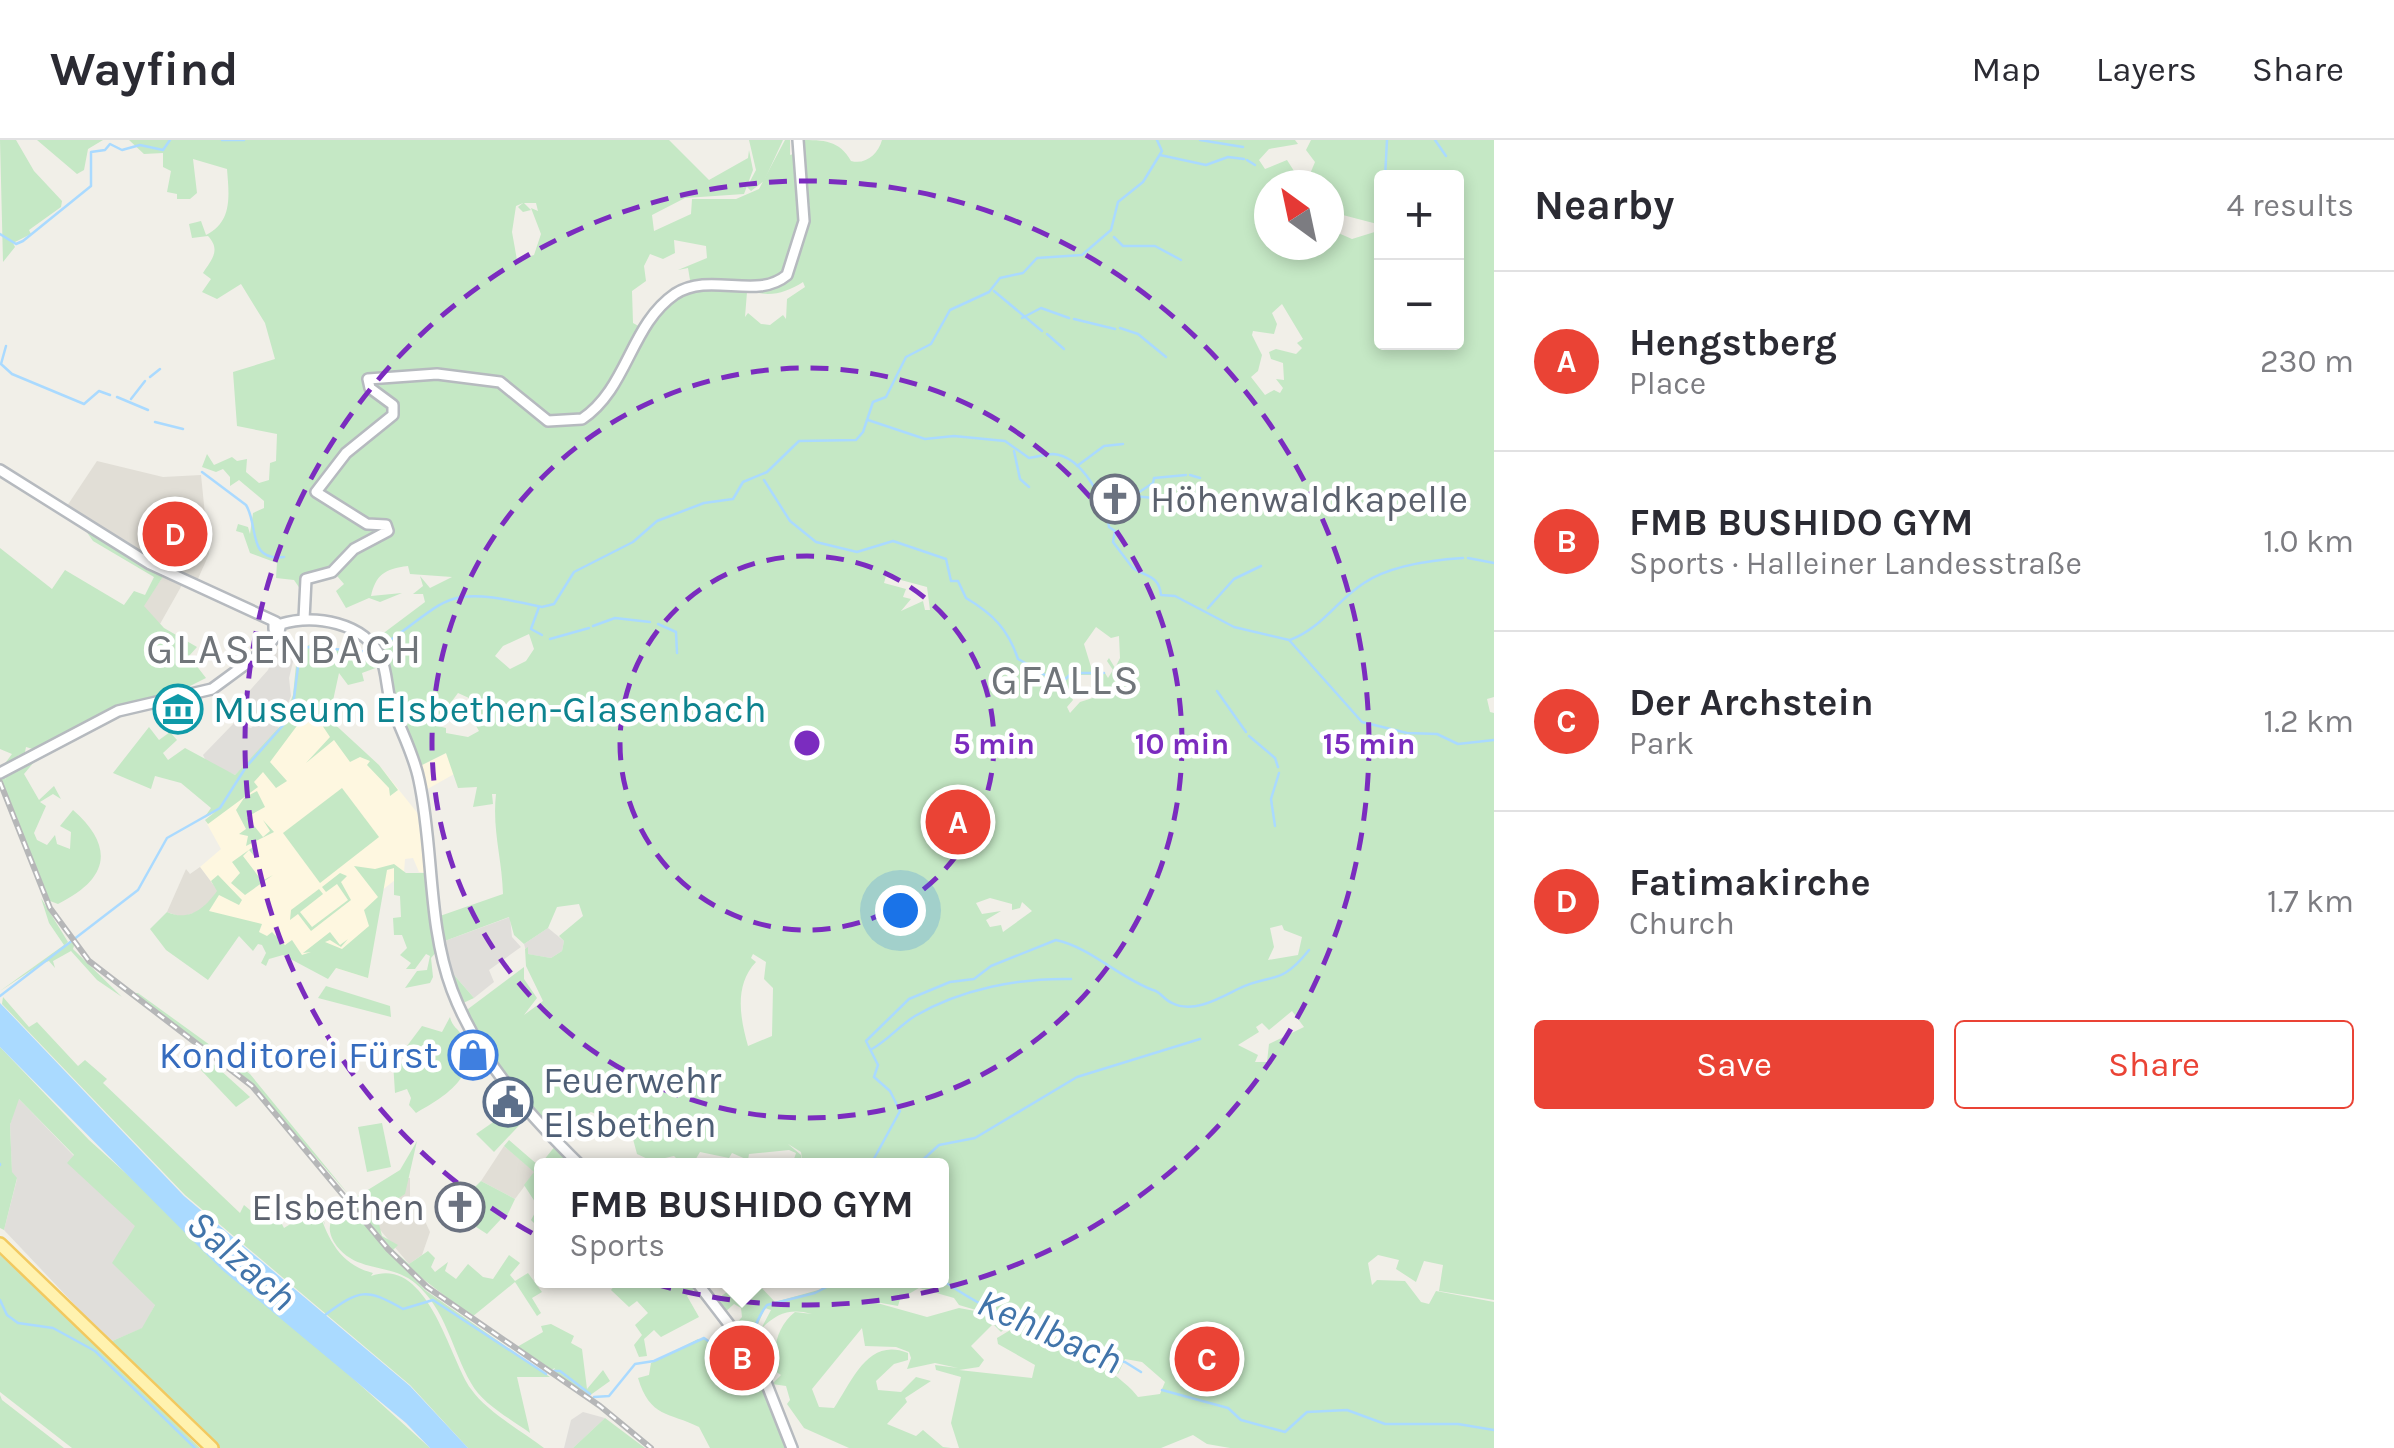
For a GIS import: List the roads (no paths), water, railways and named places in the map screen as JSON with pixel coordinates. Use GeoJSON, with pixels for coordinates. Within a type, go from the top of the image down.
{"type":"FeatureCollection","features":[{"type":"Feature","properties":{"kind":"main road"},"geometry":{"type":"LineString","coordinates":[[302,620],[309,596],[306,581],[332,572],[352,550],[388,530],[386,525],[367,524],[316,492],[349,451],[394,415],[392,403],[368,386],[370,378],[437,374],[500,382],[548,421],[568,423],[585,418],[617,380],[646,323],[667,300],[695,284],[767,286],[787,274],[796,256],[804,215],[798,140]]}},
{"type":"Feature","properties":{"kind":"main road"},"geometry":{"type":"LineString","coordinates":[[0,470],[169,574],[262,614],[278,627]]}},
{"type":"Feature","properties":{"kind":"main road"},"geometry":{"type":"LineString","coordinates":[[278,627],[302,620],[328,620],[372,644],[379,654],[392,706],[419,780],[438,938],[452,988],[468,1027],[496,1070],[532,1116],[573,1158]]}},
{"type":"Feature","properties":{"kind":"main road"},"geometry":{"type":"LineString","coordinates":[[4,771],[110,714],[212,689],[272,642],[278,627]]}},
{"type":"Feature","properties":{"kind":"main road"},"geometry":{"type":"LineString","coordinates":[[0,1241],[209,1448]]}},
{"type":"Feature","properties":{"kind":"main road"},"geometry":{"type":"LineString","coordinates":[[700,1288],[720,1318],[746,1344],[775,1397],[792,1448]]}},
{"type":"Feature","properties":{"kind":"water","name":"Salzach"},"geometry":{"type":"Polygon","coordinates":[[[0,1003],[184,1196],[410,1386],[468,1448],[430,1448],[406,1423],[221,1269],[0,1047],[0,1003]]]}},
{"type":"Feature","properties":{"kind":"waterway"},"geometry":{"type":"LineString","coordinates":[[0,234],[16,244],[23,241],[91,186],[91,152],[105,150],[110,144],[122,150],[140,145],[163,150],[170,140]]}},
{"type":"Feature","properties":{"kind":"waterway"},"geometry":{"type":"LineString","coordinates":[[222,140],[244,140]]}},
{"type":"Feature","properties":{"kind":"waterway"},"geometry":{"type":"LineString","coordinates":[[0,996],[138,890],[167,838],[220,808],[246,767],[286,722],[293,706],[299,659],[307,647],[373,652],[434,608],[464,597],[483,596],[542,607],[554,604],[574,572],[633,542],[657,521],[704,503],[733,499],[743,482],[767,472],[799,441],[856,440],[863,432],[873,402],[886,397],[906,357],[931,344],[950,310],[989,292],[1000,278],[1023,273],[1037,258],[1082,255],[1111,230],[1118,202],[1143,182],[1162,151],[1157,140]]}},
{"type":"Feature","properties":{"kind":"waterway"},"geometry":{"type":"LineString","coordinates":[[1200,140],[1243,147]]}},
{"type":"Feature","properties":{"kind":"waterway"},"geometry":{"type":"LineString","coordinates":[[1385,170],[1387,140]]}},
{"type":"Feature","properties":{"kind":"waterway"},"geometry":{"type":"LineString","coordinates":[[1435,140],[1446,156]]}},
{"type":"Feature","properties":{"kind":"waterway"},"geometry":{"type":"LineString","coordinates":[[1160,155],[1206,165],[1228,157],[1244,159]]}},
{"type":"Feature","properties":{"kind":"waterway"},"geometry":{"type":"LineString","coordinates":[[1247,160],[1255,165]]}},
{"type":"Feature","properties":{"kind":"waterway"},"geometry":{"type":"LineString","coordinates":[[1114,237],[1123,246],[1155,246],[1181,260]]}},
{"type":"Feature","properties":{"kind":"waterway"},"geometry":{"type":"LineString","coordinates":[[994,291],[1042,331]]}},
{"type":"Feature","properties":{"kind":"waterway"},"geometry":{"type":"LineString","coordinates":[[1022,318],[1041,308],[1069,318]]}},
{"type":"Feature","properties":{"kind":"waterway"},"geometry":{"type":"LineString","coordinates":[[1074,319],[1115,329]]}},
{"type":"Feature","properties":{"kind":"waterway"},"geometry":{"type":"LineString","coordinates":[[1120,328],[1138,334],[1166,357]]}},
{"type":"Feature","properties":{"kind":"waterway"},"geometry":{"type":"LineString","coordinates":[[1047,334],[1064,349]]}},
{"type":"Feature","properties":{"kind":"waterway"},"geometry":{"type":"LineString","coordinates":[[6,346],[1,364],[12,374],[84,404],[99,391],[110,395]]}},
{"type":"Feature","properties":{"kind":"waterway"},"geometry":{"type":"LineString","coordinates":[[150,377],[160,369]]}},
{"type":"Feature","properties":{"kind":"waterway"},"geometry":{"type":"LineString","coordinates":[[131,399],[145,381]]}},
{"type":"Feature","properties":{"kind":"waterway"},"geometry":{"type":"LineString","coordinates":[[117,397],[148,410]]}},
{"type":"Feature","properties":{"kind":"waterway"},"geometry":{"type":"LineString","coordinates":[[868,420],[925,439],[954,436],[1005,441],[1029,458],[1053,454],[1064,457],[1083,472],[1098,494],[1109,527],[1115,531],[1113,542],[1132,567],[1154,580],[1161,595],[1175,596],[1234,627],[1289,640],[1362,722],[1407,733],[1437,734],[1458,744],[1494,740]]}},
{"type":"Feature","properties":{"kind":"waterway"},"geometry":{"type":"LineString","coordinates":[[155,422],[183,429]]}},
{"type":"Feature","properties":{"kind":"waterway"},"geometry":{"type":"LineString","coordinates":[[1077,466],[1104,446],[1123,444]]}},
{"type":"Feature","properties":{"kind":"waterway"},"geometry":{"type":"LineString","coordinates":[[1014,451],[1020,479],[1029,487]]}},
{"type":"Feature","properties":{"kind":"waterway"},"geometry":{"type":"LineString","coordinates":[[202,472],[246,505],[256,541],[264,554],[284,557]]}},
{"type":"Feature","properties":{"kind":"waterway"},"geometry":{"type":"LineString","coordinates":[[1109,512],[1153,483],[1154,478],[1186,475]]}},
{"type":"Feature","properties":{"kind":"waterway"},"geometry":{"type":"LineString","coordinates":[[1190,475],[1200,478]]}},
{"type":"Feature","properties":{"kind":"waterway"},"geometry":{"type":"LineString","coordinates":[[764,480],[790,521],[816,542],[857,552],[893,541],[946,559],[951,581],[958,581],[966,598],[998,623],[1018,659],[1038,670]]}},
{"type":"Feature","properties":{"kind":"waterway"},"geometry":{"type":"LineString","coordinates":[[1134,496],[1182,501]]}},
{"type":"Feature","properties":{"kind":"waterway"},"geometry":{"type":"LineString","coordinates":[[1290,640],[1311,629],[1354,590],[1375,577],[1412,564],[1463,558]]}},
{"type":"Feature","properties":{"kind":"waterway"},"geometry":{"type":"LineString","coordinates":[[1468,558],[1494,563]]}},
{"type":"Feature","properties":{"kind":"waterway"},"geometry":{"type":"LineString","coordinates":[[1208,608],[1234,579],[1261,566]]}},
{"type":"Feature","properties":{"kind":"waterway"},"geometry":{"type":"LineString","coordinates":[[539,607],[531,629],[542,635]]}},
{"type":"Feature","properties":{"kind":"waterway"},"geometry":{"type":"LineString","coordinates":[[593,626],[615,618],[650,622]]}},
{"type":"Feature","properties":{"kind":"waterway"},"geometry":{"type":"LineString","coordinates":[[658,624],[676,632],[677,653]]}},
{"type":"Feature","properties":{"kind":"waterway"},"geometry":{"type":"LineString","coordinates":[[550,639],[589,628]]}},
{"type":"Feature","properties":{"kind":"waterway"},"geometry":{"type":"LineString","coordinates":[[1041,673],[1061,683],[1072,673],[1104,673]]}},
{"type":"Feature","properties":{"kind":"waterway"},"geometry":{"type":"LineString","coordinates":[[1217,691],[1246,732]]}},
{"type":"Feature","properties":{"kind":"waterway"},"geometry":{"type":"LineString","coordinates":[[1249,736],[1275,758],[1278,767]]}},
{"type":"Feature","properties":{"kind":"waterway"},"geometry":{"type":"LineString","coordinates":[[1275,826],[1271,799],[1279,773]]}},
{"type":"Feature","properties":{"kind":"waterway"},"geometry":{"type":"LineString","coordinates":[[874,1158],[900,1111],[890,1091],[874,1077],[878,1065],[866,1041],[909,999],[950,982],[974,979],[991,966],[1056,940],[1082,950],[1172,1003],[1189,1007],[1282,975],[1309,950]]}},
{"type":"Feature","properties":{"kind":"waterway"},"geometry":{"type":"LineString","coordinates":[[872,1049],[915,1016],[951,999],[1010,983],[1071,979]]}},
{"type":"Feature","properties":{"kind":"waterway"},"geometry":{"type":"LineString","coordinates":[[925,1158],[939,1145],[975,1138],[1077,1077],[1200,1039]]}},
{"type":"Feature","properties":{"kind":"waterway","name":"Kehlbach"},"geometry":{"type":"LineString","coordinates":[[949,1285],[990,1309],[1065,1333],[1103,1360],[1125,1362],[1141,1372]]}},
{"type":"Feature","properties":{"kind":"waterway","name":"Kehlbach"},"geometry":{"type":"LineString","coordinates":[[594,1397],[609,1396],[635,1364],[654,1361],[704,1338],[722,1351],[741,1347],[767,1305],[825,1288]]}},
{"type":"Feature","properties":{"kind":"waterway","name":"Kehlbach"},"geometry":{"type":"LineString","coordinates":[[325,1315],[363,1294],[380,1297],[403,1309],[433,1300],[546,1374]]}},
{"type":"Feature","properties":{"kind":"waterway"},"geometry":{"type":"LineString","coordinates":[[0,1300],[7,1315],[18,1323],[53,1328],[95,1351],[195,1448]]}},
{"type":"Feature","properties":{"kind":"waterway","name":"Kehlbach"},"geometry":{"type":"LineString","coordinates":[[552,1371],[560,1371],[590,1394]]}},
{"type":"Feature","properties":{"kind":"waterway","name":"Kehlbach"},"geometry":{"type":"LineString","coordinates":[[1162,1390],[1228,1408],[1241,1420],[1285,1432],[1307,1412],[1347,1410],[1385,1424],[1458,1424],[1494,1430]]}},
{"type":"Feature","properties":{"kind":"railway"},"geometry":{"type":"LineString","coordinates":[[0,782],[50,908],[89,961],[252,1086],[388,1249],[427,1287],[600,1406],[651,1448]]}},
{"type":"Feature","properties":{"kind":"place","name":"Höhenwaldkapelle"},"geometry":{"type":"Point","coordinates":[1115,499]}},
{"type":"Feature","properties":{"kind":"place","name":"Fatimakirche"},"geometry":{"type":"Point","coordinates":[175,534]}},
{"type":"Feature","properties":{"kind":"place","name":"Museum Elsbethen-Glasenbach"},"geometry":{"type":"Point","coordinates":[178,709]}},
{"type":"Feature","properties":{"kind":"place","name":"Hengstberg"},"geometry":{"type":"Point","coordinates":[958,822]}},
{"type":"Feature","properties":{"kind":"place","name":"Konditorei Fürst"},"geometry":{"type":"Point","coordinates":[473,1055]}},
{"type":"Feature","properties":{"kind":"place","name":"Feuerwehr Elsbethen"},"geometry":{"type":"Point","coordinates":[508,1102]}},
{"type":"Feature","properties":{"kind":"place","name":"Elsbethen"},"geometry":{"type":"Point","coordinates":[460,1207]}},
{"type":"Feature","properties":{"kind":"place","name":"FMB BUSHIDO GYM"},"geometry":{"type":"Point","coordinates":[742,1358]}},
{"type":"Feature","properties":{"kind":"place","name":"Der Archstein"},"geometry":{"type":"Point","coordinates":[1207,1359]}},
{"type":"Feature","properties":{"kind":"district","name":"GLASENBACH"},"geometry":{"type":"Point","coordinates":[285,649]}},
{"type":"Feature","properties":{"kind":"district","name":"GFALLS"},"geometry":{"type":"Point","coordinates":[1066,680]}}]}
